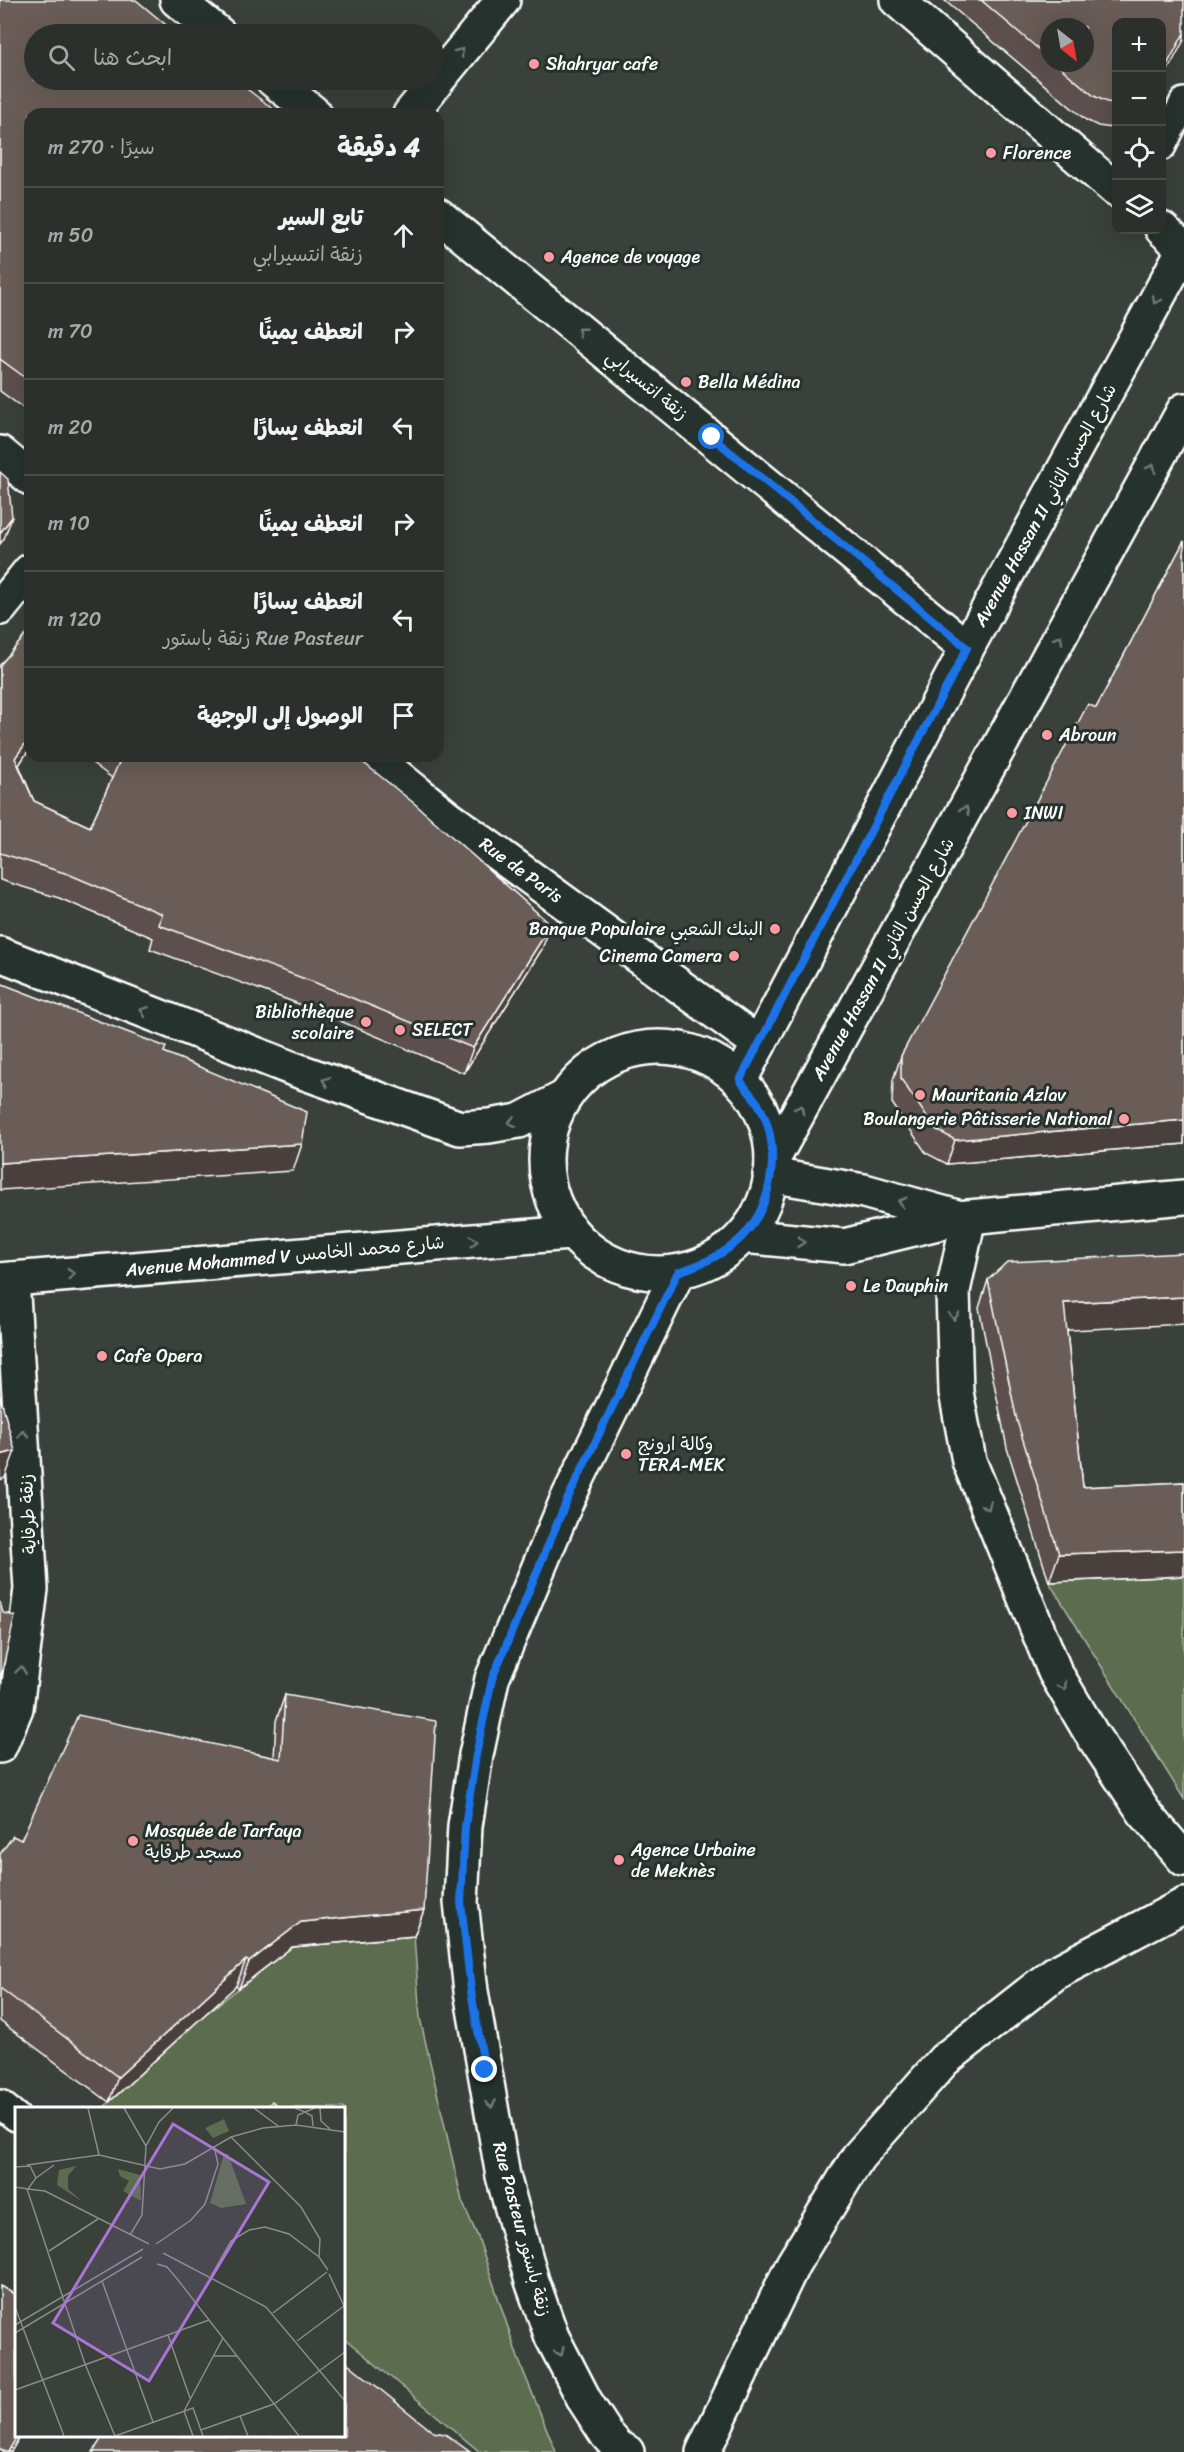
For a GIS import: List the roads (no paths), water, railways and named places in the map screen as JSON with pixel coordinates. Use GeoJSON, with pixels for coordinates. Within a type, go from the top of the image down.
{"type":"FeatureCollection","features":[{"type":"Feature","properties":{"kind":"street"},"geometry":{"type":"LineString","coordinates":[[177,0],[207,24]]}},
{"type":"Feature","properties":{"kind":"street"},"geometry":{"type":"LineString","coordinates":[[444,72],[503,0]]}},
{"type":"Feature","properties":{"kind":"street"},"geometry":{"type":"LineString","coordinates":[[897,0],[1112,187]]}},
{"type":"Feature","properties":{"kind":"street"},"geometry":{"type":"LineString","coordinates":[[285,90],[308,108]]}},
{"type":"Feature","properties":{"kind":"street"},"geometry":{"type":"LineString","coordinates":[[415,108],[430,90]]}},
{"type":"Feature","properties":{"kind":"street","name":"زنقة انتسيرابي"},"geometry":{"type":"LineString","coordinates":[[444,220],[967,648]]}},
{"type":"Feature","properties":{"kind":"street"},"geometry":{"type":"LineString","coordinates":[[1166,233],[1184,249]]}},
{"type":"Feature","properties":{"kind":"street","name":"Avenue Hassan II شارع الحسن الثاني"},"geometry":{"type":"LineString","coordinates":[[740,1080],[967,648],[1184,249]]}},
{"type":"Feature","properties":{"kind":"street","name":"Avenue Hassan II شارع الحسن الثاني"},"geometry":{"type":"LineString","coordinates":[[771,1168],[1184,410]]}},
{"type":"Feature","properties":{"kind":"street"},"geometry":{"type":"LineString","coordinates":[[0,453],[24,473]]}},
{"type":"Feature","properties":{"kind":"street"},"geometry":{"type":"LineString","coordinates":[[0,608],[24,578]]}},
{"type":"Feature","properties":{"kind":"street","name":"Rue de Paris"},"geometry":{"type":"LineString","coordinates":[[379,762],[446,816],[759,1044]]}},
{"type":"Feature","properties":{"kind":"street"},"geometry":{"type":"LineString","coordinates":[[0,954],[291,1068],[460,1128],[519,1121],[565,1097]]}},
{"type":"Feature","properties":{"kind":"street"},"geometry":{"type":"LineString","coordinates":[[663,1047],[691,1052],[717,1063],[740,1080],[758,1104],[769,1131],[771,1168],[768,1189],[757,1217],[743,1236],[705,1264],[678,1272],[650,1273],[619,1266],[591,1251],[570,1233],[552,1198],[545,1164],[550,1129],[565,1097],[584,1076],[607,1060],[634,1050],[663,1047]]}},
{"type":"Feature","properties":{"kind":"street"},"geometry":{"type":"LineString","coordinates":[[771,1168],[963,1217]]}},
{"type":"Feature","properties":{"kind":"street"},"geometry":{"type":"LineString","coordinates":[[743,1236],[844,1246],[963,1217],[1184,1197]]}},
{"type":"Feature","properties":{"kind":"street"},"geometry":{"type":"LineString","coordinates":[[963,1217],[953,1291],[956,1392],[969,1461],[1055,1672],[1091,1733],[1144,1812],[1184,1859]]}},
{"type":"Feature","properties":{"kind":"street","name":"Avenue Mohammed V شارع محمد الخامس"},"geometry":{"type":"LineString","coordinates":[[6,1280],[570,1233]]}},
{"type":"Feature","properties":{"kind":"street","name":"Rue Pasteur زنقة باستور"},"geometry":{"type":"LineString","coordinates":[[627,2452],[618,2447],[607,2435],[585,2401],[552,2337],[532,2281],[504,2176],[471,1991],[462,1891],[465,1826],[476,1755],[492,1679],[567,1500],[678,1272]]}},
{"type":"Feature","properties":{"kind":"street","name":"زنقة طرفاية"},"geometry":{"type":"LineString","coordinates":[[0,1746],[16,1708],[31,1589],[6,1280]]}},
{"type":"Feature","properties":{"kind":"street"},"geometry":{"type":"LineString","coordinates":[[702,2452],[793,2264],[858,2157],[945,2060],[1055,1973],[1184,1905]]}},
{"type":"Feature","properties":{"kind":"lane"},"geometry":{"type":"LineString","coordinates":[[1166,136],[1184,102]]}},
{"type":"Feature","properties":{"kind":"lane"},"geometry":{"type":"LineString","coordinates":[[0,2104],[15,2116]]}},
{"type":"Feature","properties":{"kind":"place","name":"Shahryar cafe"},"geometry":{"type":"Point","coordinates":[534,64]}},
{"type":"Feature","properties":{"kind":"place","name":"Florence"},"geometry":{"type":"Point","coordinates":[991,153]}},
{"type":"Feature","properties":{"kind":"place","name":"Agence de voyage"},"geometry":{"type":"Point","coordinates":[549,257]}},
{"type":"Feature","properties":{"kind":"place","name":"Bella Médina"},"geometry":{"type":"Point","coordinates":[686,382]}},
{"type":"Feature","properties":{"kind":"place","name":"Abroun"},"geometry":{"type":"Point","coordinates":[1047,735]}},
{"type":"Feature","properties":{"kind":"place","name":"INWI"},"geometry":{"type":"Point","coordinates":[1012,813]}},
{"type":"Feature","properties":{"kind":"place","name":"Banque Populaire البنك الشعبي"},"geometry":{"type":"Point","coordinates":[775,929]}},
{"type":"Feature","properties":{"kind":"place","name":"Cinema Camera"},"geometry":{"type":"Point","coordinates":[734,956]}},
{"type":"Feature","properties":{"kind":"place","name":"Bibliothèque scolaire"},"geometry":{"type":"Point","coordinates":[366,1022]}},
{"type":"Feature","properties":{"kind":"place","name":"SELECT"},"geometry":{"type":"Point","coordinates":[400,1030]}},
{"type":"Feature","properties":{"kind":"place","name":"Mauritania Azlav"},"geometry":{"type":"Point","coordinates":[920,1095]}},
{"type":"Feature","properties":{"kind":"place","name":"Boulangerie Pâtisserie National"},"geometry":{"type":"Point","coordinates":[1124,1119]}},
{"type":"Feature","properties":{"kind":"place","name":"Le Dauphin"},"geometry":{"type":"Point","coordinates":[851,1286]}},
{"type":"Feature","properties":{"kind":"place","name":"Cafe Opera"},"geometry":{"type":"Point","coordinates":[102,1356]}},
{"type":"Feature","properties":{"kind":"place","name":"وكالة ارونج TERA-MEK"},"geometry":{"type":"Point","coordinates":[626,1454]}},
{"type":"Feature","properties":{"kind":"place","name":"Mosquée de Tarfaya مسجد طرفاية"},"geometry":{"type":"Point","coordinates":[133,1841]}},
{"type":"Feature","properties":{"kind":"place","name":"Agence Urbaine de Meknès"},"geometry":{"type":"Point","coordinates":[619,1860]}}]}
